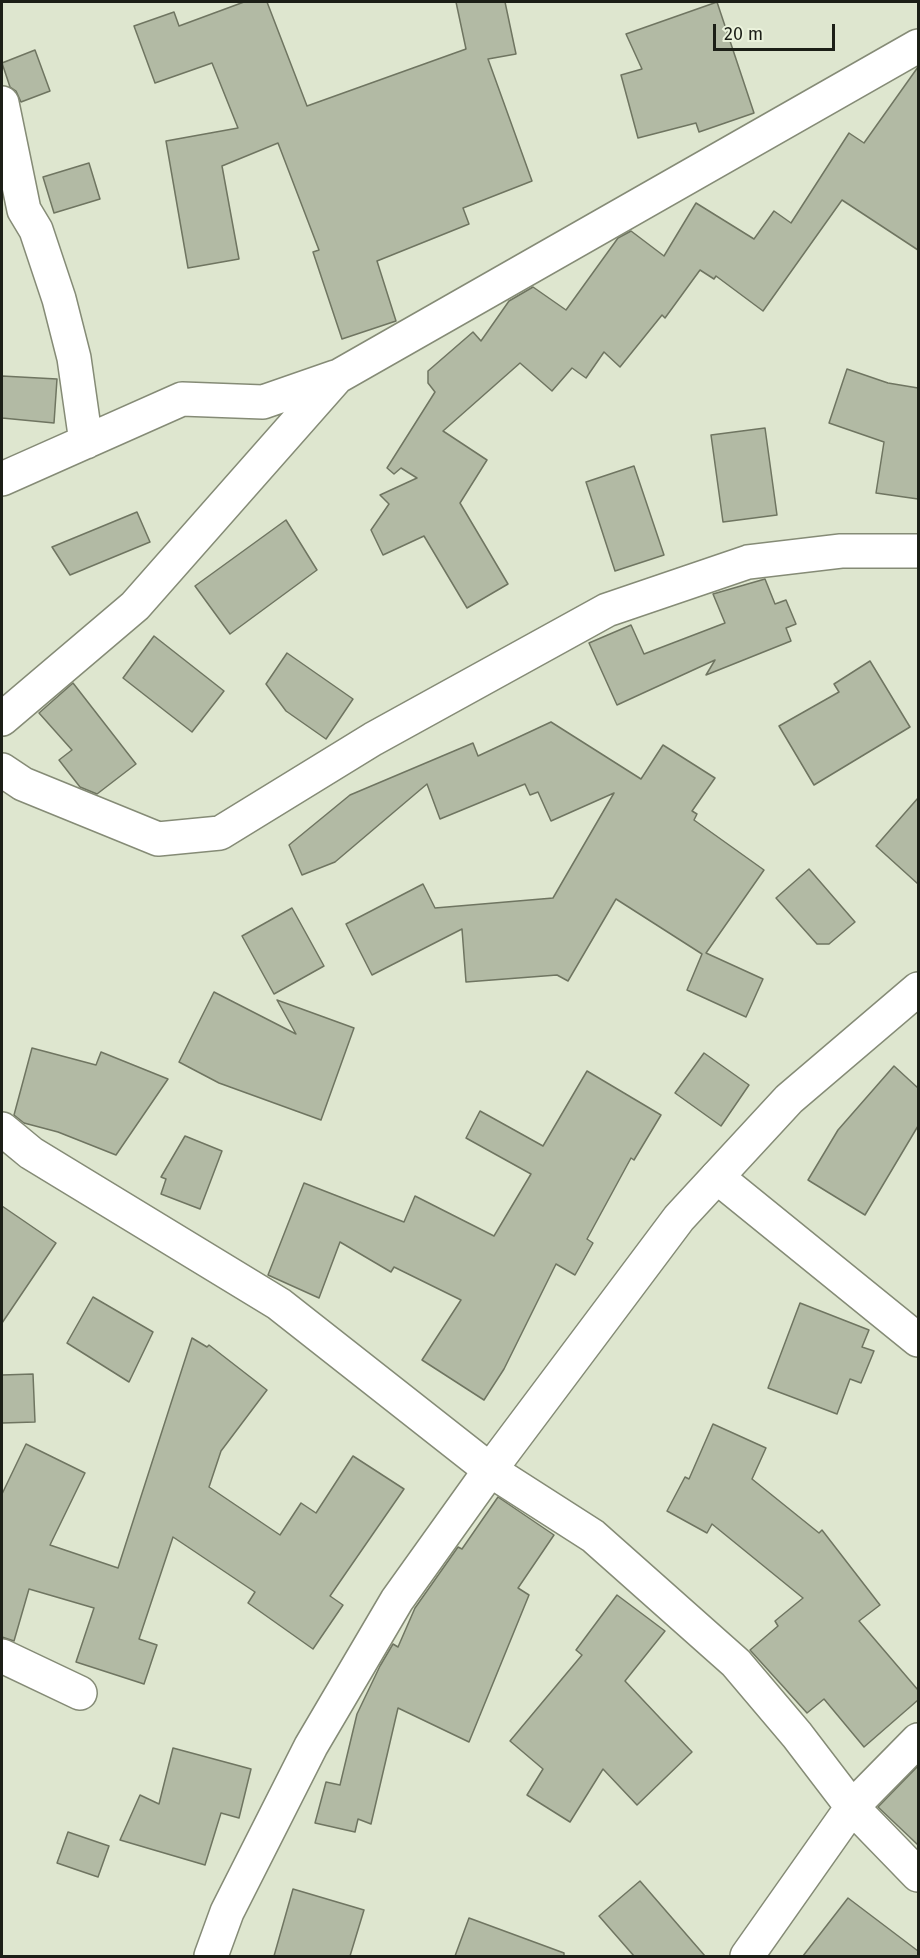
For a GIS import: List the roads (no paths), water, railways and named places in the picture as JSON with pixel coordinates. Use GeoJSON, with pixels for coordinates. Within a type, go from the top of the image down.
{"type":"FeatureCollection","features":[{"type":"Feature","properties":{"kind":"street"},"geometry":{"type":"LineString","coordinates":[[2,479],[182,399],[263,402],[338,377],[918,46]]}},
{"type":"Feature","properties":{"kind":"street"},"geometry":{"type":"LineString","coordinates":[[2,103],[24,210],[36,230],[59,299],[74,358],[86,442]]}},
{"type":"Feature","properties":{"kind":"street"},"geometry":{"type":"LineString","coordinates":[[2,718],[135,606],[338,377]]}},
{"type":"Feature","properties":{"kind":"street"},"geometry":{"type":"LineString","coordinates":[[2,770],[22,784],[158,839],[220,833],[373,740],[607,610],[747,562],[841,551],[918,551]]}},
{"type":"Feature","properties":{"kind":"street"},"geometry":{"type":"LineString","coordinates":[[211,1956],[226,1912],[311,1746],[397,1600],[490,1470],[679,1218],[789,1099],[918,989]]}},
{"type":"Feature","properties":{"kind":"street"},"geometry":{"type":"LineString","coordinates":[[2,1129],[31,1153],[279,1304],[490,1470],[593,1536],[736,1663],[797,1735],[852,1807],[918,1875]]}},
{"type":"Feature","properties":{"kind":"street"},"geometry":{"type":"LineString","coordinates":[[717,1177],[918,1340]]}},
{"type":"Feature","properties":{"kind":"street"},"geometry":{"type":"LineString","coordinates":[[2,1656],[80,1693]]}},
{"type":"Feature","properties":{"kind":"street"},"geometry":{"type":"LineString","coordinates":[[747,1956],[852,1807],[918,1740]]}}]}
